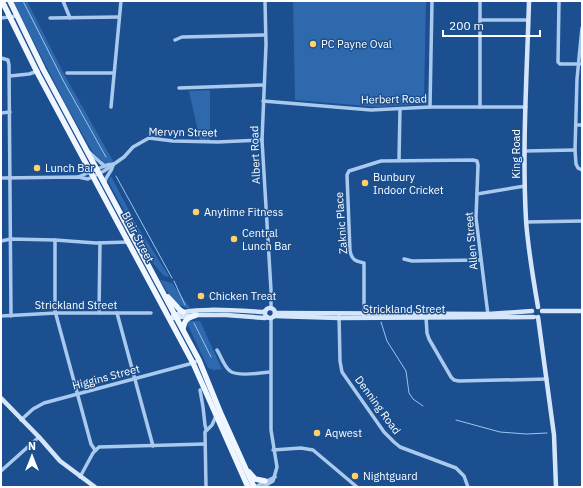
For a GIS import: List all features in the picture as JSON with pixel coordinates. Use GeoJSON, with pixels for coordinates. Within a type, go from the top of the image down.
{"type":"FeatureCollection","features":[{"type":"Feature","properties":{"kind":"main road","name":"Blair Street"},"geometry":{"type":"LineString","coordinates":[[2,1],[37,72],[96,173],[105,182],[131,241],[255,487]]}},
{"type":"Feature","properties":{"kind":"main road","name":"Blair Street"},"geometry":{"type":"LineString","coordinates":[[10,1],[43,69],[88,152],[123,232],[131,241],[164,295],[199,360],[219,415],[220,425],[248,487]]}},
{"type":"Feature","properties":{"kind":"main road"},"geometry":{"type":"LineString","coordinates":[[164,295],[183,312]]}},
{"type":"Feature","properties":{"kind":"main road"},"geometry":{"type":"LineString","coordinates":[[183,330],[184,321],[196,315]]}},
{"type":"Feature","properties":{"kind":"main road"},"geometry":{"type":"LineString","coordinates":[[246,469],[255,479],[264,484]]}},
{"type":"Feature","properties":{"kind":"main road"},"geometry":{"type":"LineString","coordinates":[[242,487],[244,479]]}},
{"type":"Feature","properties":{"kind":"street"},"geometry":{"type":"LineString","coordinates":[[63,1],[70,18]]}},
{"type":"Feature","properties":{"kind":"street"},"geometry":{"type":"LineString","coordinates":[[111,107],[121,1]]}},
{"type":"Feature","properties":{"kind":"street","name":"Albert Road"},"geometry":{"type":"LineString","coordinates":[[265,1],[262,140],[271,308]]}},
{"type":"Feature","properties":{"kind":"street"},"geometry":{"type":"LineString","coordinates":[[430,107],[432,1]]}},
{"type":"Feature","properties":{"kind":"street"},"geometry":{"type":"LineString","coordinates":[[480,1],[480,107]]}},
{"type":"Feature","properties":{"kind":"street","name":"King Road"},"geometry":{"type":"LineString","coordinates":[[529,1],[525,151],[526,222],[538,307]]}},
{"type":"Feature","properties":{"kind":"street"},"geometry":{"type":"LineString","coordinates":[[559,1],[558,62],[560,64],[580,64]]}},
{"type":"Feature","properties":{"kind":"street"},"geometry":{"type":"LineString","coordinates":[[1,18],[17,16]]}},
{"type":"Feature","properties":{"kind":"street"},"geometry":{"type":"LineString","coordinates":[[50,18],[119,17]]}},
{"type":"Feature","properties":{"kind":"street"},"geometry":{"type":"LineString","coordinates":[[480,20],[528,20]]}},
{"type":"Feature","properties":{"kind":"street"},"geometry":{"type":"LineString","coordinates":[[582,30],[575,150],[576,164],[578,168],[582,170]]}},
{"type":"Feature","properties":{"kind":"street"},"geometry":{"type":"LineString","coordinates":[[175,40],[182,37],[265,35]]}},
{"type":"Feature","properties":{"kind":"street"},"geometry":{"type":"LineString","coordinates":[[1,58],[7,59],[9,63],[10,76],[11,316]]}},
{"type":"Feature","properties":{"kind":"street"},"geometry":{"type":"LineString","coordinates":[[10,76],[37,72],[43,69]]}},
{"type":"Feature","properties":{"kind":"street"},"geometry":{"type":"LineString","coordinates":[[68,73],[114,73]]}},
{"type":"Feature","properties":{"kind":"street"},"geometry":{"type":"LineString","coordinates":[[179,88],[264,85]]}},
{"type":"Feature","properties":{"kind":"street","name":"Herbert Road"},"geometry":{"type":"LineString","coordinates":[[263,101],[371,110],[430,107],[526,107]]}},
{"type":"Feature","properties":{"kind":"street"},"geometry":{"type":"LineString","coordinates":[[399,160],[400,109]]}},
{"type":"Feature","properties":{"kind":"street"},"geometry":{"type":"LineString","coordinates":[[1,112],[10,112]]}},
{"type":"Feature","properties":{"kind":"street"},"geometry":{"type":"LineString","coordinates":[[576,125],[582,125]]}},
{"type":"Feature","properties":{"kind":"street","name":"Mervyn Street"},"geometry":{"type":"LineString","coordinates":[[96,173],[109,168],[124,157],[132,147],[149,138],[173,141],[218,142],[262,140]]}},
{"type":"Feature","properties":{"kind":"street"},"geometry":{"type":"LineString","coordinates":[[525,151],[575,150]]}},
{"type":"Feature","properties":{"kind":"street"},"geometry":{"type":"LineString","coordinates":[[88,152],[105,166]]}},
{"type":"Feature","properties":{"kind":"street","name":"Zaknic Place"},"geometry":{"type":"LineString","coordinates":[[364,316],[364,263],[355,261],[352,258],[350,251],[347,175],[349,171],[375,162],[382,160],[399,160]]}},
{"type":"Feature","properties":{"kind":"street","name":"Allen Street"},"geometry":{"type":"LineString","coordinates":[[399,160],[472,160],[478,162],[476,218],[488,315]]}},
{"type":"Feature","properties":{"kind":"street","name":"Mervyn Street"},"geometry":{"type":"LineString","coordinates":[[96,173],[105,166],[113,164]]}},
{"type":"Feature","properties":{"kind":"street","name":"Mervyn Street"},"geometry":{"type":"LineString","coordinates":[[105,182],[106,176],[112,170],[113,164]]}},
{"type":"Feature","properties":{"kind":"street"},"geometry":{"type":"LineString","coordinates":[[1,178],[78,177],[88,179],[96,173]]}},
{"type":"Feature","properties":{"kind":"street"},"geometry":{"type":"LineString","coordinates":[[477,194],[525,186]]}},
{"type":"Feature","properties":{"kind":"street"},"geometry":{"type":"LineString","coordinates":[[526,222],[582,221]]}},
{"type":"Feature","properties":{"kind":"street"},"geometry":{"type":"LineString","coordinates":[[116,242],[122,237],[123,232]]}},
{"type":"Feature","properties":{"kind":"street"},"geometry":{"type":"LineString","coordinates":[[1,241],[11,239],[100,243],[131,241]]}},
{"type":"Feature","properties":{"kind":"street"},"geometry":{"type":"LineString","coordinates":[[55,240],[55,311],[91,444],[95,450]]}},
{"type":"Feature","properties":{"kind":"street"},"geometry":{"type":"LineString","coordinates":[[99,313],[100,243]]}},
{"type":"Feature","properties":{"kind":"street"},"geometry":{"type":"LineString","coordinates":[[404,259],[412,261],[481,260]]}},
{"type":"Feature","properties":{"kind":"street"},"geometry":{"type":"LineString","coordinates":[[556,487],[554,440],[547,379],[536,317],[532,311],[538,307],[542,311],[582,311]]}},
{"type":"Feature","properties":{"kind":"street"},"geometry":{"type":"LineString","coordinates":[[255,487],[264,484],[274,476],[277,467],[271,430],[271,316],[274,310],[271,308]]}},
{"type":"Feature","properties":{"kind":"street","name":"Strickland Street"},"geometry":{"type":"LineString","coordinates":[[176,316],[183,312],[226,310],[263,312],[271,308]]}},
{"type":"Feature","properties":{"kind":"street"},"geometry":{"type":"LineString","coordinates":[[265,310],[265,313],[271,316]]}},
{"type":"Feature","properties":{"kind":"street","name":"Strickland Street"},"geometry":{"type":"LineString","coordinates":[[488,315],[532,311]]}},
{"type":"Feature","properties":{"kind":"street"},"geometry":{"type":"LineString","coordinates":[[536,317],[542,315],[542,311]]}},
{"type":"Feature","properties":{"kind":"street","name":"Strickland Street"},"geometry":{"type":"LineString","coordinates":[[1,316],[56,313],[151,313]]}},
{"type":"Feature","properties":{"kind":"street"},"geometry":{"type":"LineString","coordinates":[[117,313],[153,446]]}},
{"type":"Feature","properties":{"kind":"street","name":"Strickland Street"},"geometry":{"type":"LineString","coordinates":[[169,318],[176,316],[196,315],[226,315],[264,318],[271,316],[488,315],[536,317]]}},
{"type":"Feature","properties":{"kind":"street","name":"Denning Road"},"geometry":{"type":"LineString","coordinates":[[339,316],[340,361],[342,372],[384,432],[400,447],[456,468],[464,476],[468,487]]}},
{"type":"Feature","properties":{"kind":"street"},"geometry":{"type":"LineString","coordinates":[[426,316],[427,333],[429,339],[454,380],[547,379]]}},
{"type":"Feature","properties":{"kind":"street"},"geometry":{"type":"LineString","coordinates":[[217,350],[228,370],[232,373],[253,374],[270,372]]}},
{"type":"Feature","properties":{"kind":"street","name":"Higgins Street"},"geometry":{"type":"LineString","coordinates":[[21,420],[38,406],[193,363],[199,360]]}},
{"type":"Feature","properties":{"kind":"street"},"geometry":{"type":"LineString","coordinates":[[200,390],[207,430],[205,444],[206,487]]}},
{"type":"Feature","properties":{"kind":"street"},"geometry":{"type":"LineString","coordinates":[[1,398],[60,461],[80,477],[96,487]]}},
{"type":"Feature","properties":{"kind":"street"},"geometry":{"type":"LineString","coordinates":[[207,430],[219,415]]}},
{"type":"Feature","properties":{"kind":"street"},"geometry":{"type":"LineString","coordinates":[[207,430],[220,425]]}},
{"type":"Feature","properties":{"kind":"street"},"geometry":{"type":"LineString","coordinates":[[1,471],[39,437]]}},
{"type":"Feature","properties":{"kind":"street"},"geometry":{"type":"LineString","coordinates":[[80,477],[95,450],[99,447],[205,444]]}},
{"type":"Feature","properties":{"kind":"street"},"geometry":{"type":"LineString","coordinates":[[274,450],[301,448],[313,450],[357,487]]}},
{"type":"Feature","properties":{"kind":"shaded area"},"geometry":{"type":"Polygon","coordinates":[[[13,1],[27,1],[64,74],[113,161],[107,164],[92,151],[64,101],[13,1]]]}},
{"type":"Feature","properties":{"kind":"shaded area"},"geometry":{"type":"Polygon","coordinates":[[[293,1],[426,1],[424,100],[422,104],[378,107],[295,100],[293,1]]]}},
{"type":"Feature","properties":{"kind":"shaded area"},"geometry":{"type":"Polygon","coordinates":[[[210,90],[210,141],[200,141],[189,91],[210,90]]]}},
{"type":"Feature","properties":{"kind":"shaded area"},"geometry":{"type":"Polygon","coordinates":[[[111,176],[136,224],[169,276],[168,277],[163,275],[153,263],[108,181],[111,176]]]}},
{"type":"Feature","properties":{"kind":"shaded area"},"geometry":{"type":"Polygon","coordinates":[[[160,280],[172,283],[191,309],[180,305],[172,299],[160,280]]]}},
{"type":"Feature","properties":{"kind":"shaded area"},"geometry":{"type":"Polygon","coordinates":[[[186,321],[200,321],[222,369],[214,370],[208,368],[186,321]]]}},
{"type":"Feature","properties":{"kind":"waterway"},"geometry":{"type":"LineString","coordinates":[[23,1],[64,82],[106,157]]}},
{"type":"Feature","properties":{"kind":"waterway"},"geometry":{"type":"LineString","coordinates":[[116,176],[172,278]]}},
{"type":"Feature","properties":{"kind":"waterway"},"geometry":{"type":"LineString","coordinates":[[174,281],[185,305]]}},
{"type":"Feature","properties":{"kind":"waterway"},"geometry":{"type":"LineString","coordinates":[[381,322],[387,341],[406,371],[409,393],[413,399],[423,406]]}},
{"type":"Feature","properties":{"kind":"waterway"},"geometry":{"type":"LineString","coordinates":[[194,323],[211,357]]}},
{"type":"Feature","properties":{"kind":"waterway"},"geometry":{"type":"LineString","coordinates":[[456,420],[500,432],[526,434],[547,433]]}},
{"type":"Feature","properties":{"kind":"place","name":"PC Payne Oval"},"geometry":{"type":"Point","coordinates":[313,44]}},
{"type":"Feature","properties":{"kind":"place","name":"Lunch Bar"},"geometry":{"type":"Point","coordinates":[37,168]}},
{"type":"Feature","properties":{"kind":"place","name":"Bunbury Indoor Cricket"},"geometry":{"type":"Point","coordinates":[365,183]}},
{"type":"Feature","properties":{"kind":"place","name":"Anytime Fitness"},"geometry":{"type":"Point","coordinates":[196,212]}},
{"type":"Feature","properties":{"kind":"place","name":"Central Lunch Bar"},"geometry":{"type":"Point","coordinates":[234,239]}},
{"type":"Feature","properties":{"kind":"place","name":"Chicken Treat"},"geometry":{"type":"Point","coordinates":[201,296]}},
{"type":"Feature","properties":{"kind":"place","name":"Aqwest"},"geometry":{"type":"Point","coordinates":[317,433]}},
{"type":"Feature","properties":{"kind":"place","name":"Nightguard"},"geometry":{"type":"Point","coordinates":[355,476]}}]}
